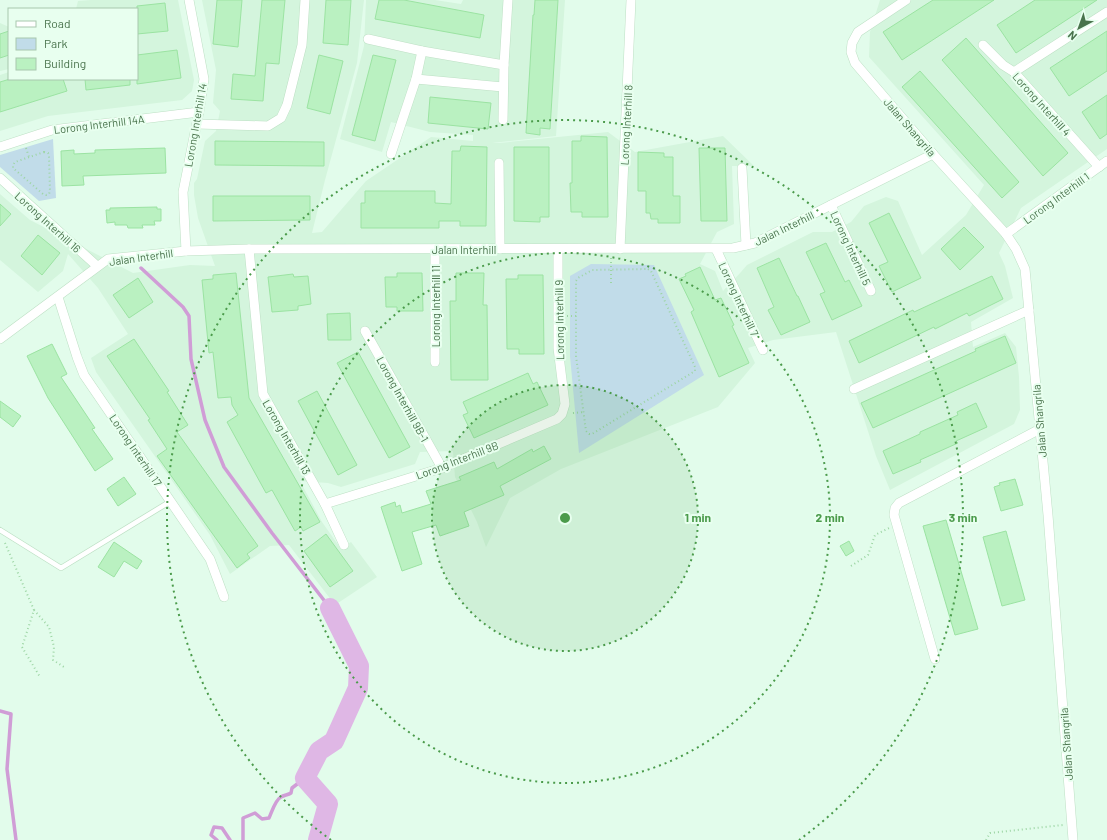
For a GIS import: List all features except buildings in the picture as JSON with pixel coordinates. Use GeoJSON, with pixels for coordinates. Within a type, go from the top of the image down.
{"type":"FeatureCollection","features":[{"type":"Feature","properties":{"kind":"street","name":"Lorong Interhill 14"},"geometry":{"type":"LineString","coordinates":[[186,251],[183,192],[197,124],[204,79],[189,0]]}},
{"type":"Feature","properties":{"kind":"street"},"geometry":{"type":"LineString","coordinates":[[197,124],[268,126],[281,118],[287,105],[302,45],[305,0]]}},
{"type":"Feature","properties":{"kind":"street"},"geometry":{"type":"LineString","coordinates":[[503,120],[503,87],[508,0]]}},
{"type":"Feature","properties":{"kind":"street","name":"Lorong Interhill 8"},"geometry":{"type":"LineString","coordinates":[[620,249],[631,0]]}},
{"type":"Feature","properties":{"kind":"street","name":"Jalan Shangrila"},"geometry":{"type":"LineString","coordinates":[[906,0],[858,32],[852,43],[851,52],[855,63],[933,154],[1006,234],[1016,249],[1025,269],[1049,530],[1073,840]]}},
{"type":"Feature","properties":{"kind":"street"},"geometry":{"type":"LineString","coordinates":[[1014,72],[1107,12]]}},
{"type":"Feature","properties":{"kind":"street"},"geometry":{"type":"LineString","coordinates":[[368,39],[422,51],[504,65]]}},
{"type":"Feature","properties":{"kind":"street","name":"Lorong Interhill 4"},"geometry":{"type":"LineString","coordinates":[[983,45],[1003,65],[1014,72],[1098,167]]}},
{"type":"Feature","properties":{"kind":"street"},"geometry":{"type":"LineString","coordinates":[[391,154],[416,79],[422,51]]}},
{"type":"Feature","properties":{"kind":"street"},"geometry":{"type":"LineString","coordinates":[[416,79],[503,87]]}},
{"type":"Feature","properties":{"kind":"street","name":"Lorong Interhill 14A"},"geometry":{"type":"LineString","coordinates":[[0,146],[52,130],[199,112]]}},
{"type":"Feature","properties":{"kind":"street","name":"Jalan Interhill"},"geometry":{"type":"LineString","coordinates":[[0,339],[108,259],[186,251],[249,249],[733,248],[755,242],[933,154]]}},
{"type":"Feature","properties":{"kind":"street","name":"Lorong Interhill 1"},"geometry":{"type":"LineString","coordinates":[[1006,234],[1107,161]]}},
{"type":"Feature","properties":{"kind":"street"},"geometry":{"type":"LineString","coordinates":[[499,163],[500,249]]}},
{"type":"Feature","properties":{"kind":"street"},"geometry":{"type":"LineString","coordinates":[[742,168],[746,245]]}},
{"type":"Feature","properties":{"kind":"street","name":"Lorong Interhill 16"},"geometry":{"type":"LineString","coordinates":[[0,178],[97,266]]}},
{"type":"Feature","properties":{"kind":"street","name":"Lorong Interhill 5"},"geometry":{"type":"LineString","coordinates":[[831,205],[871,291]]}},
{"type":"Feature","properties":{"kind":"street","name":"Lorong Interhill 13"},"geometry":{"type":"LineString","coordinates":[[249,249],[263,394],[325,504],[344,545]]}},
{"type":"Feature","properties":{"kind":"street","name":"Lorong Interhill 11"},"geometry":{"type":"LineString","coordinates":[[435,249],[435,362]]}},
{"type":"Feature","properties":{"kind":"street","name":"Lorong Interhill 9"},"geometry":{"type":"LineString","coordinates":[[558,249],[558,348],[565,404],[562,414]]}},
{"type":"Feature","properties":{"kind":"street","name":"Lorong Interhill 7"},"geometry":{"type":"LineString","coordinates":[[716,249],[763,350]]}},
{"type":"Feature","properties":{"kind":"street","name":"Lorong Interhill 17"},"geometry":{"type":"LineString","coordinates":[[58,297],[84,375],[210,558],[224,597]]}},
{"type":"Feature","properties":{"kind":"street"},"geometry":{"type":"LineString","coordinates":[[854,389],[1029,310]]}},
{"type":"Feature","properties":{"kind":"street","name":"Lorong Interhill 9B-1"},"geometry":{"type":"LineString","coordinates":[[365,331],[442,468]]}},
{"type":"Feature","properties":{"kind":"street","name":"Lorong Interhill 9B"},"geometry":{"type":"LineString","coordinates":[[325,504],[442,468],[557,419],[562,414]]}},
{"type":"Feature","properties":{"kind":"street"},"geometry":{"type":"LineString","coordinates":[[935,659],[894,515],[895,508],[900,503],[1040,429]]}},
{"type":"Feature","properties":{"kind":"lane"},"geometry":{"type":"LineString","coordinates":[[0,530],[61,568],[171,502]]}},
{"type":"Feature","properties":{"kind":"path"},"geometry":{"type":"LineString","coordinates":[[44,152],[48,153],[50,191],[49,194],[46,195],[13,168],[15,162],[44,152]]}},
{"type":"Feature","properties":{"kind":"path"},"geometry":{"type":"LineString","coordinates":[[611,249],[611,283]]}},
{"type":"Feature","properties":{"kind":"path"},"geometry":{"type":"LineString","coordinates":[[648,269],[651,271],[695,367],[695,371],[599,430],[589,434],[586,431],[576,356],[576,281],[578,278],[592,270],[611,270],[648,269]]}},
{"type":"Feature","properties":{"kind":"path"},"geometry":{"type":"LineString","coordinates":[[851,566],[868,555],[875,535],[897,523]]}},
{"type":"Feature","properties":{"kind":"path"},"geometry":{"type":"LineString","coordinates":[[3,538],[34,610],[49,628],[54,647],[53,660],[64,667]]}},
{"type":"Feature","properties":{"kind":"path"},"geometry":{"type":"LineString","coordinates":[[34,610],[22,647],[40,677]]}},
{"type":"Feature","properties":{"kind":"path"},"geometry":{"type":"LineString","coordinates":[[986,840],[990,833],[1072,824]]}},
{"type":"Feature","properties":{"kind":"shaded area"},"geometry":{"type":"Polygon","coordinates":[[[178,0],[194,80],[192,91],[182,100],[48,116],[0,131],[0,75],[8,72],[8,80],[138,80],[138,8],[76,8],[78,1],[178,0]]]}},
{"type":"Feature","properties":{"kind":"shaded area"},"geometry":{"type":"Polygon","coordinates":[[[202,0],[364,0],[357,63],[312,233],[322,232],[366,181],[431,137],[473,141],[473,135],[430,132],[391,122],[382,152],[340,139],[364,46],[366,0],[435,0],[461,4],[463,0],[565,0],[556,136],[492,143],[608,132],[635,152],[723,136],[754,166],[732,166],[734,224],[717,232],[700,264],[715,271],[723,291],[747,265],[813,232],[832,232],[851,222],[864,206],[886,197],[898,201],[922,255],[966,215],[984,185],[869,57],[870,32],[880,0],[1107,0],[1107,149],[1021,208],[999,253],[1005,266],[1013,298],[971,322],[973,347],[1005,333],[1016,347],[1020,410],[1014,424],[890,490],[876,456],[836,332],[773,340],[748,348],[755,363],[718,407],[561,469],[510,498],[486,547],[477,522],[455,477],[453,451],[420,452],[415,464],[341,487],[328,483],[300,481],[322,522],[341,549],[351,542],[377,577],[335,605],[289,545],[270,546],[230,574],[210,535],[96,372],[91,358],[128,334],[98,288],[68,254],[63,271],[38,292],[0,260],[0,194],[30,220],[133,273],[190,265],[215,266],[198,218],[194,195],[194,183],[197,179],[205,141],[216,131],[220,111],[213,103],[216,70],[202,0]]]}},
{"type":"Feature","properties":{"kind":"shaded area"},"geometry":{"type":"Polygon","coordinates":[[[0,23],[8,27],[8,69],[0,71],[0,23]]]}},
{"type":"Feature","properties":{"kind":"green space"},"geometry":{"type":"Polygon","coordinates":[[[53,139],[56,198],[39,201],[0,167],[0,155],[53,139]]]}},
{"type":"Feature","properties":{"kind":"green space"},"geometry":{"type":"Polygon","coordinates":[[[591,264],[654,265],[704,375],[579,453],[570,356],[570,276],[591,264]]]}},
{"type":"Feature","properties":{"kind":"waterway"},"geometry":{"type":"LineString","coordinates":[[141,268],[183,307],[189,316],[191,359],[205,420],[224,467],[272,533],[330,608]]}},
{"type":"Feature","properties":{"kind":"waterway"},"geometry":{"type":"LineString","coordinates":[[318,840],[328,804],[305,778],[319,751],[334,741],[358,688],[359,666],[330,608]]}},
{"type":"Feature","properties":{"kind":"waterway"},"geometry":{"type":"LineString","coordinates":[[0,711],[11,714],[7,769],[16,840]]}},
{"type":"Feature","properties":{"kind":"waterway"},"geometry":{"type":"LineString","coordinates":[[243,840],[243,818],[255,813],[262,819],[269,818],[275,803],[282,796],[291,793],[292,788],[305,778]]}},
{"type":"Feature","properties":{"kind":"waterway"},"geometry":{"type":"LineString","coordinates":[[217,840],[211,835],[214,827],[222,828],[230,840]]}}]}
